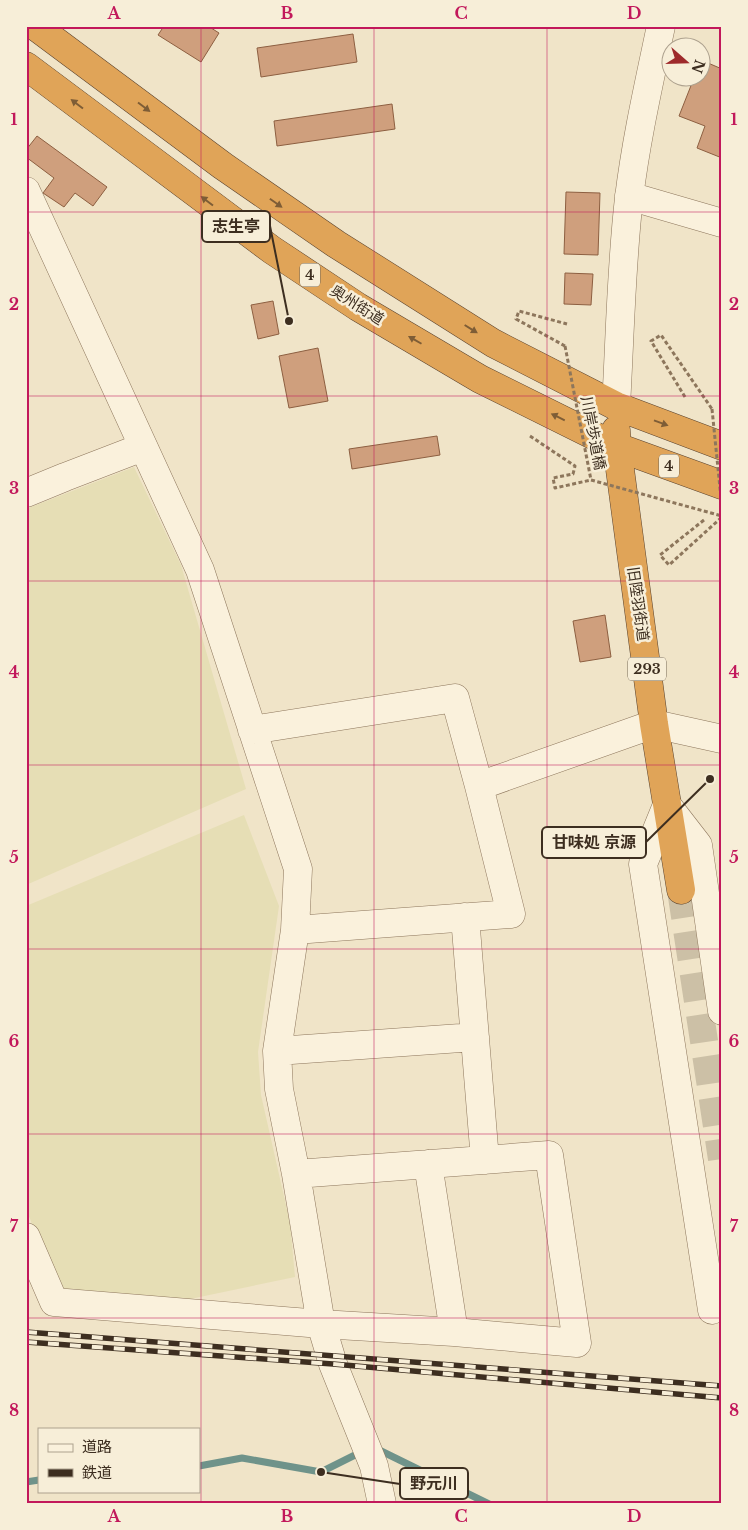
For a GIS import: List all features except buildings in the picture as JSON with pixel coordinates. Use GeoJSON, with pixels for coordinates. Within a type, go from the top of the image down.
{"type":"FeatureCollection","features":[{"type":"Feature","properties":{"kind":"highway"},"geometry":{"type":"LineString","coordinates":[[35,26],[223,166],[336,244],[492,343],[616,406],[722,446]]}},
{"type":"Feature","properties":{"kind":"highway","name":"奥州街道"},"geometry":{"type":"LineString","coordinates":[[26,66],[272,250],[358,307],[480,379],[617,447],[722,485]]}},
{"type":"Feature","properties":{"kind":"highway","name":"旧陸羽街道"},"geometry":{"type":"LineString","coordinates":[[616,406],[617,447],[654,724],[681,890]]}},
{"type":"Feature","properties":{"kind":"street"},"geometry":{"type":"LineString","coordinates":[[616,406],[622,270],[629,196],[638,136],[661,26]]}},
{"type":"Feature","properties":{"kind":"street"},"geometry":{"type":"LineString","coordinates":[[26,191],[200,570],[298,869],[295,930],[276,1051],[278,1089],[296,1174],[321,1324],[332,1364],[374,1466],[382,1504]]}},
{"type":"Feature","properties":{"kind":"street"},"geometry":{"type":"LineString","coordinates":[[629,196],[722,223]]}},
{"type":"Feature","properties":{"kind":"street"},"geometry":{"type":"LineString","coordinates":[[26,493],[65,476],[143,448]]}},
{"type":"Feature","properties":{"kind":"street"},"geometry":{"type":"LineString","coordinates":[[252,730],[455,698],[511,914],[295,930]]}},
{"type":"Feature","properties":{"kind":"street"},"geometry":{"type":"LineString","coordinates":[[479,786],[654,724],[722,738]]}},
{"type":"Feature","properties":{"kind":"street"},"geometry":{"type":"LineString","coordinates":[[712,1310],[643,864],[667,806],[698,845],[722,1011]]}},
{"type":"Feature","properties":{"kind":"street"},"geometry":{"type":"LineString","coordinates":[[465,917],[485,1160]]}},
{"type":"Feature","properties":{"kind":"street"},"geometry":{"type":"LineString","coordinates":[[276,1051],[475,1037]]}},
{"type":"Feature","properties":{"kind":"street"},"geometry":{"type":"LineString","coordinates":[[26,1237],[54,1302],[321,1324],[454,1332],[577,1344],[549,1155],[296,1174]]}},
{"type":"Feature","properties":{"kind":"street"},"geometry":{"type":"LineString","coordinates":[[428,1164],[454,1332]]}},
{"type":"Feature","properties":{"kind":"path","name":"川岸歩道橋"},"geometry":{"type":"LineString","coordinates":[[568,324],[519,311],[516,319],[564,346],[590,480],[722,516]]}},
{"type":"Feature","properties":{"kind":"path"},"geometry":{"type":"LineString","coordinates":[[685,398],[651,341],[661,334],[712,409],[722,508]]}},
{"type":"Feature","properties":{"kind":"path"},"geometry":{"type":"LineString","coordinates":[[530,436],[575,466],[573,474],[553,478],[555,488],[590,480]]}},
{"type":"Feature","properties":{"kind":"path"},"geometry":{"type":"LineString","coordinates":[[704,520],[660,555],[670,565],[722,516]]}},
{"type":"Feature","properties":{"kind":"shaded area"},"geometry":{"type":"Polygon","coordinates":[[[134,467],[181,565],[246,789],[26,885],[26,509],[134,467]]]}},
{"type":"Feature","properties":{"kind":"shaded area"},"geometry":{"type":"Polygon","coordinates":[[[244,815],[279,906],[258,1052],[261,1095],[290,1223],[295,1277],[171,1303],[60,1293],[26,1209],[26,906],[244,815]]]}},
{"type":"Feature","properties":{"kind":"waterway"},"geometry":{"type":"LineString","coordinates":[[375,1448],[489,1504]]}},
{"type":"Feature","properties":{"kind":"waterway"},"geometry":{"type":"LineString","coordinates":[[200,1466],[242,1458],[321,1472],[361,1452]]}},
{"type":"Feature","properties":{"kind":"waterway"},"geometry":{"type":"LineString","coordinates":[[26,1482],[38,1480]]}},
{"type":"Feature","properties":{"kind":"tunnel"},"geometry":{"type":"LineString","coordinates":[[681,890],[722,1159]]}},
{"type":"Feature","properties":{"kind":"railway"},"geometry":{"type":"LineString","coordinates":[[26,1332],[722,1386]]}},
{"type":"Feature","properties":{"kind":"railway"},"geometry":{"type":"LineString","coordinates":[[26,1342],[333,1364],[722,1398]]}},
{"type":"Feature","properties":{"kind":"place","name":"志生亭"},"geometry":{"type":"Point","coordinates":[289,321]}},
{"type":"Feature","properties":{"kind":"place","name":"甘味処 京源"},"geometry":{"type":"Point","coordinates":[710,779]}},
{"type":"Feature","properties":{"kind":"place","name":"野元川"},"geometry":{"type":"Point","coordinates":[321,1472]}}]}
